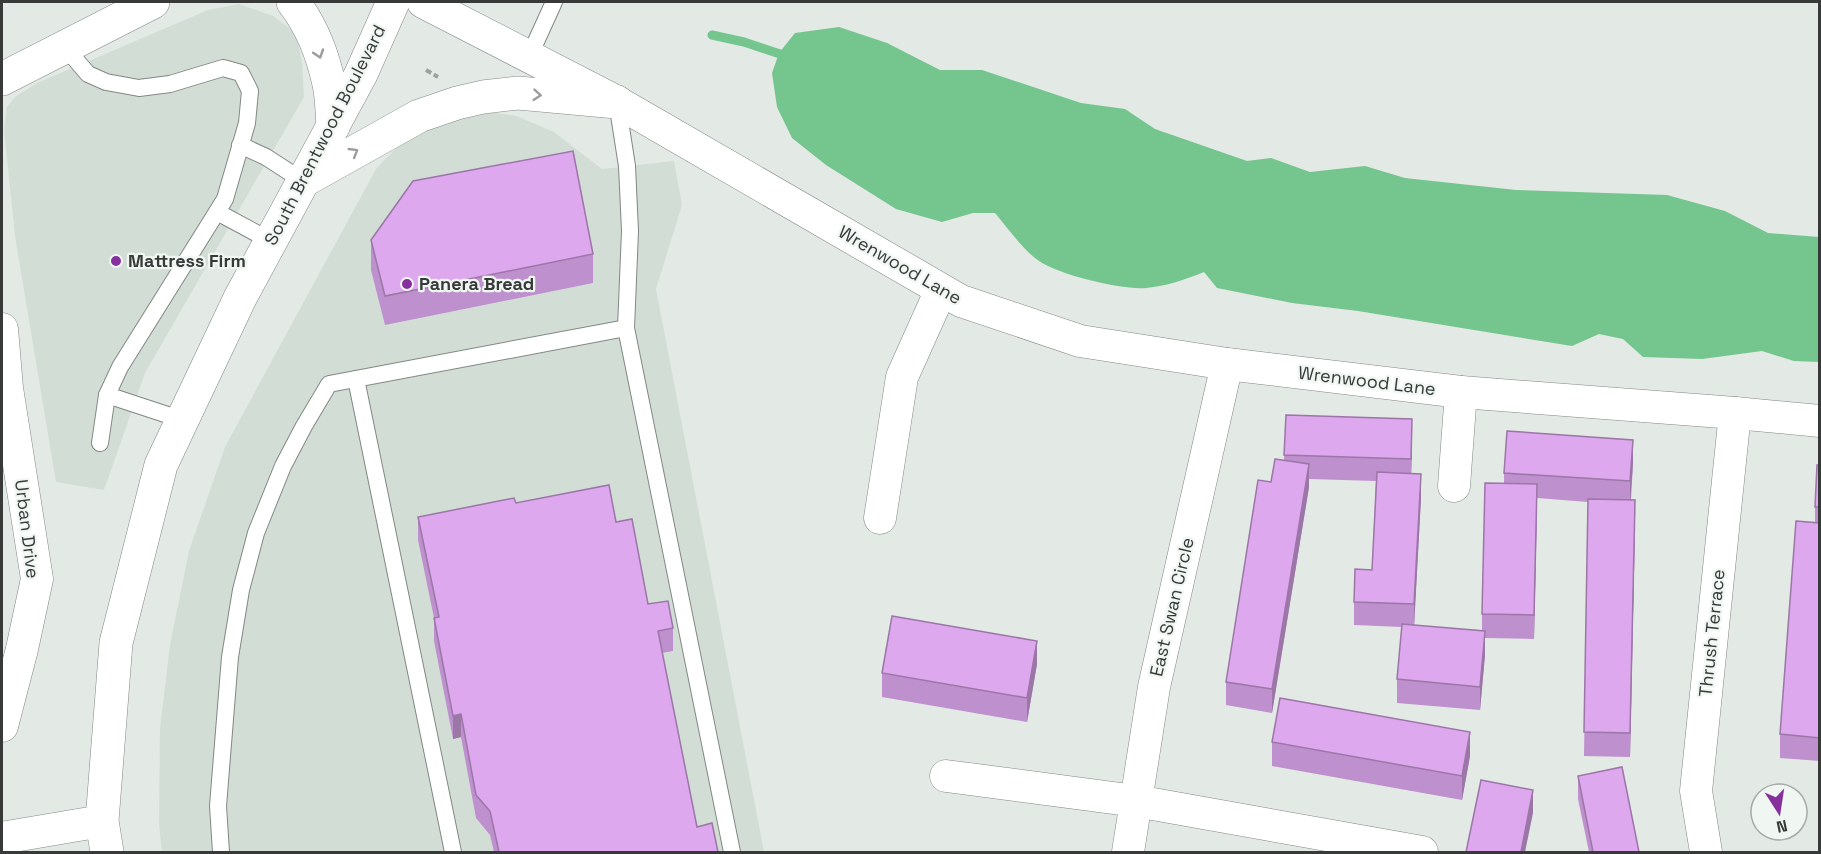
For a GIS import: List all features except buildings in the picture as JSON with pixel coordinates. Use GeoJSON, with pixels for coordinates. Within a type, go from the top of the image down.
{"type":"FeatureCollection","features":[{"type":"Feature","properties":{"kind":"main road"},"geometry":{"type":"LineString","coordinates":[[2,79],[153,2]]}},
{"type":"Feature","properties":{"kind":"main road"},"geometry":{"type":"LineString","coordinates":[[293,2],[309,27],[329,85],[333,127]]}},
{"type":"Feature","properties":{"kind":"main road","name":"South Brentwood Boulevard"},"geometry":{"type":"LineString","coordinates":[[105,837],[116,643],[161,465],[240,298],[361,74],[393,2]]}},
{"type":"Feature","properties":{"kind":"main road"},"geometry":{"type":"LineString","coordinates":[[303,181],[400,126],[457,103],[518,93],[617,102]]}},
{"type":"Feature","properties":{"kind":"street","name":"Wrenwood Lane"},"geometry":{"type":"LineString","coordinates":[[423,2],[617,102],[961,301],[1080,342],[1227,364],[1461,392],[1735,412],[1820,421]]}},
{"type":"Feature","properties":{"kind":"street"},"geometry":{"type":"LineString","coordinates":[[880,518],[902,377],[941,290]]}},
{"type":"Feature","properties":{"kind":"street","name":"Urban Drive"},"geometry":{"type":"LineString","coordinates":[[2,329],[8,388],[37,579],[2,726]]}},
{"type":"Feature","properties":{"kind":"street","name":"East Swan Circle"},"geometry":{"type":"LineString","coordinates":[[1128,852],[1154,687],[1227,364]]}},
{"type":"Feature","properties":{"kind":"street","name":"Wrenwood Lane"},"geometry":{"type":"LineString","coordinates":[[1454,486],[1461,392]]}},
{"type":"Feature","properties":{"kind":"street","name":"Thrush Terrace"},"geometry":{"type":"LineString","coordinates":[[1706,852],[1696,791],[1735,412]]}},
{"type":"Feature","properties":{"kind":"street"},"geometry":{"type":"LineString","coordinates":[[946,776],[1136,801],[1422,852]]}},
{"type":"Feature","properties":{"kind":"street"},"geometry":{"type":"LineString","coordinates":[[2,838],[105,837]]}},
{"type":"Feature","properties":{"kind":"lane"},"geometry":{"type":"LineString","coordinates":[[530,57],[554,2]]}},
{"type":"Feature","properties":{"kind":"lane"},"geometry":{"type":"LineString","coordinates":[[64,46],[88,74],[106,82],[139,88],[170,84],[223,68],[241,73],[250,91],[247,123],[225,199],[120,367],[106,395],[100,443]]}},
{"type":"Feature","properties":{"kind":"lane"},"geometry":{"type":"LineString","coordinates":[[617,102],[627,166],[630,231],[626,328],[732,852]]}},
{"type":"Feature","properties":{"kind":"lane"},"geometry":{"type":"LineString","coordinates":[[240,145],[266,157],[303,181]]}},
{"type":"Feature","properties":{"kind":"lane"},"geometry":{"type":"LineString","coordinates":[[218,212],[271,241]]}},
{"type":"Feature","properties":{"kind":"lane"},"geometry":{"type":"LineString","coordinates":[[221,852],[218,806],[230,657],[241,590],[256,533],[283,466],[329,384],[626,328]]}},
{"type":"Feature","properties":{"kind":"lane"},"geometry":{"type":"LineString","coordinates":[[356,379],[453,852]]}},
{"type":"Feature","properties":{"kind":"lane"},"geometry":{"type":"LineString","coordinates":[[106,395],[183,420]]}},
{"type":"Feature","properties":{"kind":"path"},"geometry":{"type":"LineString","coordinates":[[426,70],[439,77]]}},
{"type":"Feature","properties":{"kind":"shaded area"},"geometry":{"type":"Polygon","coordinates":[[[239,4],[273,16],[296,33],[302,63],[304,97],[145,373],[104,490],[56,482],[15,236],[4,129],[7,107],[15,97],[37,83],[208,10],[239,4]]]}},
{"type":"Feature","properties":{"kind":"shaded area"},"geometry":{"type":"Polygon","coordinates":[[[839,27],[887,43],[940,70],[982,70],[1081,103],[1125,109],[1155,129],[1247,161],[1271,158],[1310,172],[1365,166],[1405,178],[1516,190],[1667,195],[1725,211],[1768,233],[1819,237],[1819,362],[1794,361],[1762,351],[1702,359],[1643,357],[1623,339],[1599,334],[1572,346],[1358,311],[1292,303],[1217,288],[1204,272],[1168,284],[1146,288],[1122,287],[1075,276],[1033,257],[995,213],[973,213],[942,222],[896,209],[826,165],[792,138],[777,107],[772,73],[779,53],[795,33],[839,27]]]}},
{"type":"Feature","properties":{"kind":"shaded area"},"geometry":{"type":"Polygon","coordinates":[[[482,111],[516,116],[554,132],[602,169],[674,161],[682,205],[656,289],[764,852],[162,852],[159,823],[160,728],[170,645],[189,551],[225,447],[376,169],[402,142],[436,122],[482,111]]]}},
{"type":"Feature","properties":{"kind":"waterway"},"geometry":{"type":"LineString","coordinates":[[712,35],[744,42],[789,57]]}},
{"type":"Feature","properties":{"kind":"place","name":"Mattress Firm"},"geometry":{"type":"Point","coordinates":[116,261]}},
{"type":"Feature","properties":{"kind":"place","name":"Panera Bread"},"geometry":{"type":"Point","coordinates":[407,284]}}]}
